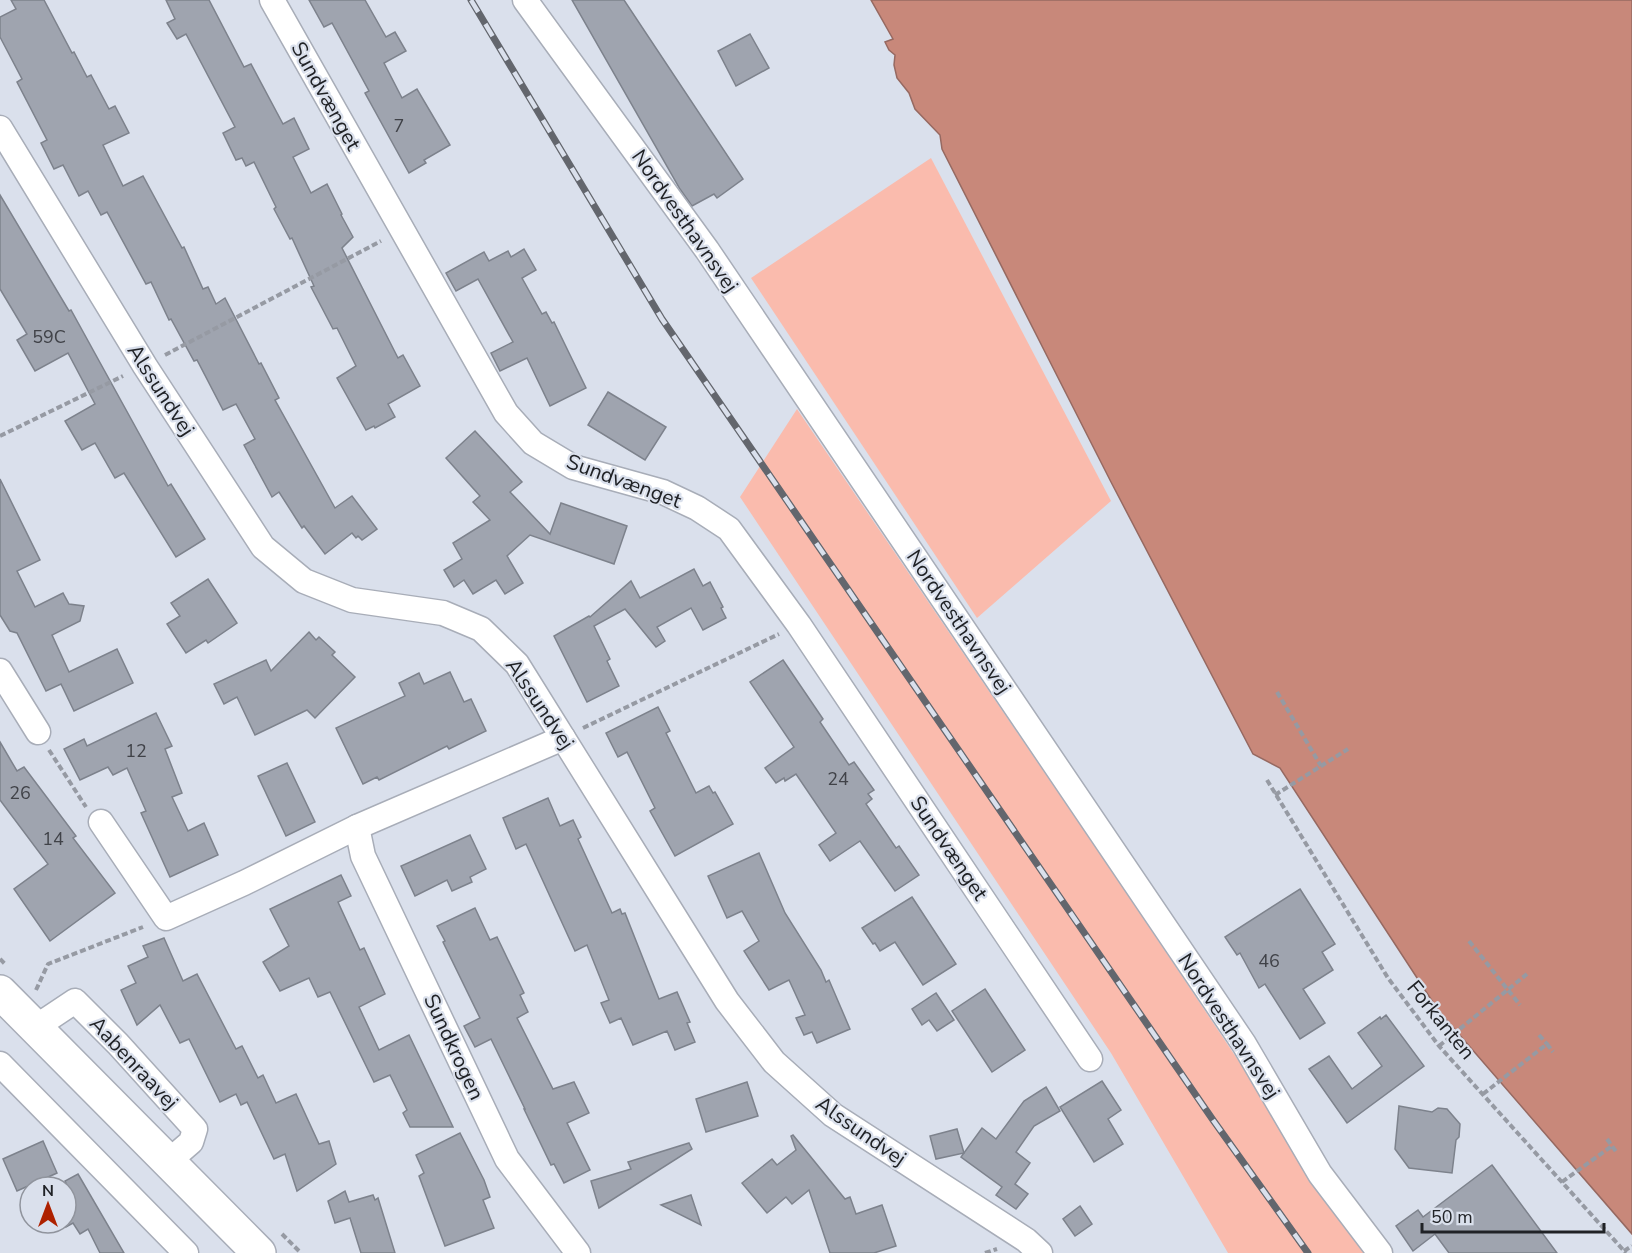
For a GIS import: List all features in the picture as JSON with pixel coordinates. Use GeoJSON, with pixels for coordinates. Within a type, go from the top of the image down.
{"type":"FeatureCollection","features":[{"type":"Feature","properties":{"kind":"street","name":"Sundvænget"},"geometry":{"type":"LineString","coordinates":[[272,0],[506,412],[533,443],[573,467],[663,492],[697,508],[729,529],[799,625],[1090,1059]]}},
{"type":"Feature","properties":{"kind":"street","name":"Nordvesthavnsvej"},"geometry":{"type":"LineString","coordinates":[[525,0],[707,250],[1244,1044],[1320,1173],[1380,1253]]}},
{"type":"Feature","properties":{"kind":"street","name":"Alssundvej"},"geometry":{"type":"LineString","coordinates":[[0,128],[145,366],[263,548],[304,581],[352,600],[443,613],[481,629],[517,664],[727,1001],[774,1062],[833,1115],[1026,1240],[1040,1253]]}},
{"type":"Feature","properties":{"kind":"street"},"geometry":{"type":"LineString","coordinates":[[0,671],[38,732]]}},
{"type":"Feature","properties":{"kind":"street"},"geometry":{"type":"LineString","coordinates":[[101,822],[166,918],[244,884],[357,827],[564,738]]}},
{"type":"Feature","properties":{"kind":"street","name":"Sundkrogen"},"geometry":{"type":"LineString","coordinates":[[357,827],[363,856],[507,1159],[578,1253]]}},
{"type":"Feature","properties":{"kind":"street","name":"Aabenraavej"},"geometry":{"type":"LineString","coordinates":[[0,992],[259,1253]]}},
{"type":"Feature","properties":{"kind":"street","name":"Aabenraavej"},"geometry":{"type":"LineString","coordinates":[[36,1027],[75,1001],[111,1037],[195,1129],[191,1142],[169,1161]]}},
{"type":"Feature","properties":{"kind":"street"},"geometry":{"type":"LineString","coordinates":[[0,1064],[186,1253]]}},
{"type":"Feature","properties":{"kind":"path"},"geometry":{"type":"LineString","coordinates":[[0,436],[145,366],[402,230]]}},
{"type":"Feature","properties":{"kind":"path"},"geometry":{"type":"LineString","coordinates":[[564,738],[799,625]]}},
{"type":"Feature","properties":{"kind":"path"},"geometry":{"type":"LineString","coordinates":[[1277,692],[1321,766]]}},
{"type":"Feature","properties":{"kind":"path"},"geometry":{"type":"LineString","coordinates":[[38,732],[93,816],[101,822]]}},
{"type":"Feature","properties":{"kind":"path"},"geometry":{"type":"LineString","coordinates":[[1275,795],[1348,749]]}},
{"type":"Feature","properties":{"kind":"path","name":"Forkanten"},"geometry":{"type":"LineString","coordinates":[[1267,780],[1388,978],[1439,1046],[1625,1252]]}},
{"type":"Feature","properties":{"kind":"path"},"geometry":{"type":"LineString","coordinates":[[36,990],[48,964],[166,918]]}},
{"type":"Feature","properties":{"kind":"path"},"geometry":{"type":"LineString","coordinates":[[1469,941],[1520,1005]]}},
{"type":"Feature","properties":{"kind":"path"},"geometry":{"type":"LineString","coordinates":[[1439,1046],[1527,974]]}},
{"type":"Feature","properties":{"kind":"path"},"geometry":{"type":"LineString","coordinates":[[1539,1035],[1552,1052]]}},
{"type":"Feature","properties":{"kind":"path"},"geometry":{"type":"LineString","coordinates":[[1483,1094],[1547,1044]]}},
{"type":"Feature","properties":{"kind":"path"},"geometry":{"type":"LineString","coordinates":[[1606,1139],[1617,1153]]}},
{"type":"Feature","properties":{"kind":"path"},"geometry":{"type":"LineString","coordinates":[[1562,1182],[1612,1146]]}},
{"type":"Feature","properties":{"kind":"path"},"geometry":{"type":"LineString","coordinates":[[1625,1252],[1632,1246]]}},
{"type":"Feature","properties":{"kind":"shaded area"},"geometry":{"type":"Polygon","coordinates":[[[871,0],[1632,0],[1632,1234],[1438,1010],[1280,768],[1253,754],[1111,482],[942,149],[940,135],[915,109],[909,93],[897,78],[894,65],[895,55],[885,42],[893,39],[871,0]]]}},
{"type":"Feature","properties":{"kind":"shaded area"},"geometry":{"type":"Polygon","coordinates":[[[931,158],[1111,501],[977,618],[751,278],[931,158]]]}},
{"type":"Feature","properties":{"kind":"shaded area"},"geometry":{"type":"Polygon","coordinates":[[[797,409],[1121,885],[1367,1253],[1228,1253],[1111,1053],[740,497],[797,409]]]}},
{"type":"Feature","properties":{"kind":"building"},"geometry":{"type":"Polygon","coordinates":[[[11,0],[44,0],[87,77],[91,75],[109,109],[115,106],[129,133],[103,145],[123,186],[143,176],[182,248],[184,247],[203,289],[208,287],[216,304],[225,298],[279,398],[275,400],[335,508],[352,496],[377,529],[362,540],[358,536],[356,538],[352,533],[325,554],[304,526],[302,528],[279,492],[272,497],[244,445],[255,439],[236,404],[223,410],[197,360],[194,361],[171,319],[169,320],[151,282],[146,284],[107,212],[101,215],[88,191],[79,196],[63,165],[54,169],[41,143],[47,140],[17,82],[22,79],[0,37],[0,17],[16,9],[11,0]]]}},
{"type":"Feature","properties":{"kind":"building"},"geometry":{"type":"Polygon","coordinates":[[[166,0],[209,0],[244,67],[251,64],[283,124],[294,118],[309,149],[293,157],[311,193],[327,184],[342,214],[353,237],[342,248],[398,358],[403,355],[420,386],[388,404],[395,417],[375,428],[374,426],[366,430],[337,378],[356,366],[337,328],[333,329],[311,287],[314,286],[292,238],[290,239],[274,209],[276,207],[254,162],[246,166],[242,158],[236,160],[223,133],[235,127],[186,34],[177,39],[167,23],[175,19],[166,0]]]}},
{"type":"Feature","properties":{"kind":"building"},"geometry":{"type":"Polygon","coordinates":[[[309,0],[365,0],[386,37],[395,32],[406,51],[384,63],[402,98],[417,89],[450,145],[424,160],[426,163],[409,173],[365,93],[369,91],[332,23],[324,27],[309,0]]]}},
{"type":"Feature","properties":{"kind":"building"},"geometry":{"type":"Polygon","coordinates":[[[572,0],[624,0],[743,179],[717,198],[714,194],[692,206],[680,189],[572,0]]]}},
{"type":"Feature","properties":{"kind":"building"},"geometry":{"type":"Polygon","coordinates":[[[750,34],[769,68],[736,86],[718,51],[750,34]]]}},
{"type":"Feature","properties":{"kind":"building"},"geometry":{"type":"Polygon","coordinates":[[[0,195],[69,311],[71,310],[168,486],[171,484],[205,539],[176,557],[124,473],[115,478],[95,443],[82,450],[65,421],[95,404],[68,353],[35,371],[17,340],[27,334],[0,289],[0,195]]]}},
{"type":"Feature","properties":{"kind":"building"},"geometry":{"type":"Polygon","coordinates":[[[524,249],[536,270],[522,278],[542,314],[546,312],[552,323],[554,322],[586,388],[550,406],[527,358],[500,371],[491,353],[513,342],[478,279],[456,291],[446,273],[484,252],[489,261],[508,251],[511,257],[524,249]]]}},
{"type":"Feature","properties":{"kind":"building"},"geometry":{"type":"Polygon","coordinates":[[[608,392],[666,427],[645,460],[588,425],[608,392]]]}},
{"type":"Feature","properties":{"kind":"building"},"geometry":{"type":"Polygon","coordinates":[[[475,431],[522,482],[510,492],[550,534],[561,503],[627,526],[614,564],[530,535],[507,556],[523,583],[505,594],[496,580],[473,594],[464,580],[454,587],[444,570],[462,559],[453,543],[490,520],[473,502],[480,496],[446,458],[475,431]]]}},
{"type":"Feature","properties":{"kind":"building"},"geometry":{"type":"Polygon","coordinates":[[[0,479],[40,560],[17,571],[35,607],[63,593],[69,604],[84,606],[80,621],[52,635],[69,672],[117,649],[133,683],[74,711],[61,684],[46,691],[17,633],[10,631],[0,615],[0,479]]]}},
{"type":"Feature","properties":{"kind":"building"},"geometry":{"type":"Polygon","coordinates":[[[694,569],[703,586],[710,582],[726,618],[703,630],[691,608],[657,627],[665,641],[656,647],[625,609],[594,626],[610,659],[607,661],[619,686],[587,702],[554,636],[590,617],[631,581],[640,598],[694,569]]]}},
{"type":"Feature","properties":{"kind":"building"},"geometry":{"type":"Polygon","coordinates":[[[208,579],[237,623],[208,643],[206,640],[186,653],[167,624],[180,616],[171,603],[208,579]]]}},
{"type":"Feature","properties":{"kind":"building"},"geometry":{"type":"Polygon","coordinates":[[[309,632],[316,640],[319,637],[335,652],[332,655],[355,677],[315,718],[307,710],[255,735],[237,697],[224,704],[214,684],[266,660],[271,671],[309,632]]]}},
{"type":"Feature","properties":{"kind":"building"},"geometry":{"type":"Polygon","coordinates":[[[783,660],[823,719],[820,722],[849,765],[854,762],[874,790],[868,794],[872,799],[866,804],[896,848],[899,846],[919,875],[895,891],[860,841],[830,861],[819,845],[836,833],[796,774],[785,781],[784,778],[776,783],[765,768],[794,747],[750,682],[783,660]]]}},
{"type":"Feature","properties":{"kind":"building"},"geometry":{"type":"Polygon","coordinates":[[[450,672],[464,702],[471,699],[486,731],[449,749],[447,746],[379,780],[377,777],[363,784],[336,728],[405,696],[399,683],[419,673],[424,684],[450,672]]]}},
{"type":"Feature","properties":{"kind":"building"},"geometry":{"type":"Polygon","coordinates":[[[658,707],[670,731],[666,733],[696,793],[709,786],[713,793],[715,792],[733,824],[675,856],[650,811],[655,808],[627,752],[618,757],[606,733],[658,707]]]}},
{"type":"Feature","properties":{"kind":"building"},"geometry":{"type":"Polygon","coordinates":[[[156,713],[172,746],[165,749],[182,793],[172,797],[188,831],[204,823],[218,855],[170,877],[141,813],[146,811],[127,768],[113,775],[108,767],[80,780],[64,749],[84,739],[87,746],[156,713]]]}},
{"type":"Feature","properties":{"kind":"building"},"geometry":{"type":"Polygon","coordinates":[[[0,742],[17,771],[24,767],[76,836],[73,838],[115,893],[50,941],[14,889],[48,864],[0,800],[0,742]]]}},
{"type":"Feature","properties":{"kind":"building"},"geometry":{"type":"Polygon","coordinates":[[[287,763],[315,822],[286,836],[258,776],[287,763]]]}},
{"type":"Feature","properties":{"kind":"building"},"geometry":{"type":"Polygon","coordinates":[[[548,798],[560,826],[573,820],[581,837],[578,839],[612,913],[620,909],[622,914],[625,913],[659,999],[677,992],[690,1022],[687,1023],[695,1042],[675,1050],[667,1031],[633,1045],[621,1018],[610,1023],[601,1003],[609,1000],[587,945],[575,951],[526,844],[516,849],[503,818],[548,798]]]}},
{"type":"Feature","properties":{"kind":"building"},"geometry":{"type":"Polygon","coordinates":[[[470,835],[486,869],[470,877],[472,882],[452,891],[447,880],[415,896],[401,866],[470,835]]]}},
{"type":"Feature","properties":{"kind":"building"},"geometry":{"type":"Polygon","coordinates":[[[759,853],[785,913],[821,970],[826,982],[829,980],[850,1029],[817,1043],[812,1032],[804,1035],[796,1018],[805,1015],[789,980],[769,990],[744,951],[759,941],[742,911],[727,918],[708,876],[759,853]]]}},
{"type":"Feature","properties":{"kind":"building"},"geometry":{"type":"Polygon","coordinates":[[[341,875],[351,896],[338,902],[360,950],[364,948],[385,994],[359,1007],[379,1050],[409,1035],[453,1127],[410,1127],[403,1113],[407,1110],[390,1075],[374,1082],[330,992],[318,997],[309,978],[280,991],[263,962],[289,946],[270,909],[341,875]]]}},
{"type":"Feature","properties":{"kind":"building"},"geometry":{"type":"Polygon","coordinates":[[[1300,889],[1335,944],[1322,952],[1333,970],[1303,989],[1325,1023],[1300,1039],[1265,984],[1259,988],[1240,953],[1237,955],[1225,937],[1300,889]]]}},
{"type":"Feature","properties":{"kind":"building"},"geometry":{"type":"Polygon","coordinates":[[[912,897],[956,964],[923,985],[895,942],[880,951],[862,928],[912,897]]]}},
{"type":"Feature","properties":{"kind":"building"},"geometry":{"type":"Polygon","coordinates":[[[475,908],[490,940],[497,937],[524,993],[520,995],[528,1012],[517,1018],[553,1089],[574,1082],[589,1113],[567,1123],[590,1170],[564,1183],[554,1164],[551,1165],[491,1039],[475,1047],[464,1026],[480,1018],[437,926],[475,908]]]}},
{"type":"Feature","properties":{"kind":"building"},"geometry":{"type":"Polygon","coordinates":[[[164,938],[183,981],[197,974],[236,1049],[242,1046],[258,1078],[263,1075],[276,1103],[296,1094],[319,1144],[329,1141],[336,1164],[297,1191],[285,1154],[274,1159],[247,1102],[241,1105],[236,1094],[220,1102],[189,1039],[180,1043],[160,1005],[137,1025],[121,990],[136,983],[128,966],[148,957],[143,946],[164,938]]]}},
{"type":"Feature","properties":{"kind":"building"},"geometry":{"type":"Polygon","coordinates":[[[985,989],[1025,1050],[992,1072],[952,1011],[985,989]]]}},
{"type":"Feature","properties":{"kind":"building"},"geometry":{"type":"Polygon","coordinates":[[[936,993],[954,1020],[937,1031],[929,1020],[922,1025],[912,1009],[936,993]]]}},
{"type":"Feature","properties":{"kind":"building"},"geometry":{"type":"Polygon","coordinates":[[[1386,1015],[1424,1066],[1347,1123],[1309,1069],[1329,1056],[1352,1089],[1382,1066],[1358,1033],[1386,1015]]]}},
{"type":"Feature","properties":{"kind":"building"},"geometry":{"type":"Polygon","coordinates":[[[1102,1081],[1121,1110],[1108,1119],[1123,1144],[1094,1162],[1060,1107],[1102,1081]]]}},
{"type":"Feature","properties":{"kind":"building"},"geometry":{"type":"Polygon","coordinates":[[[747,1082],[758,1116],[706,1132],[696,1099],[747,1082]]]}},
{"type":"Feature","properties":{"kind":"building"},"geometry":{"type":"Polygon","coordinates":[[[1046,1087],[1060,1111],[1034,1126],[1016,1152],[1030,1163],[1015,1184],[1028,1194],[1016,1209],[996,1195],[1002,1187],[961,1157],[982,1128],[996,1139],[1024,1101],[1046,1087]]]}},
{"type":"Feature","properties":{"kind":"building"},"geometry":{"type":"Polygon","coordinates":[[[1399,1106],[1432,1112],[1438,1108],[1447,1109],[1460,1124],[1452,1173],[1409,1168],[1395,1149],[1399,1106]]]}},
{"type":"Feature","properties":{"kind":"building"},"geometry":{"type":"Polygon","coordinates":[[[957,1129],[964,1153],[936,1159],[930,1136],[957,1129]]]}},
{"type":"Feature","properties":{"kind":"building"},"geometry":{"type":"Polygon","coordinates":[[[460,1133],[484,1180],[490,1197],[483,1200],[494,1228],[445,1246],[419,1176],[424,1173],[416,1155],[460,1133]]]}},
{"type":"Feature","properties":{"kind":"building"},"geometry":{"type":"Polygon","coordinates":[[[793,1135],[845,1199],[850,1197],[856,1214],[882,1205],[896,1246],[874,1253],[830,1253],[809,1190],[792,1204],[786,1197],[767,1213],[742,1183],[772,1159],[777,1165],[796,1150],[791,1136],[793,1135]]]}},
{"type":"Feature","properties":{"kind":"building"},"geometry":{"type":"Polygon","coordinates":[[[43,1141],[57,1173],[18,1175],[17,1191],[3,1159],[43,1141]]]}},
{"type":"Feature","properties":{"kind":"building"},"geometry":{"type":"Polygon","coordinates":[[[689,1143],[692,1149],[599,1208],[591,1181],[631,1169],[628,1162],[689,1143]]]}},
{"type":"Feature","properties":{"kind":"building"},"geometry":{"type":"Polygon","coordinates":[[[1492,1165],[1557,1253],[1449,1253],[1435,1234],[1413,1251],[1396,1226],[1418,1210],[1423,1217],[1492,1165]]]}},
{"type":"Feature","properties":{"kind":"building"},"geometry":{"type":"Polygon","coordinates":[[[78,1174],[124,1253],[100,1253],[88,1229],[80,1234],[78,1231],[78,1175],[76,1175],[78,1174]]]}},
{"type":"Feature","properties":{"kind":"building"},"geometry":{"type":"Polygon","coordinates":[[[345,1191],[349,1202],[373,1195],[375,1200],[378,1198],[395,1253],[361,1253],[350,1218],[335,1223],[328,1201],[345,1191]]]}},
{"type":"Feature","properties":{"kind":"building"},"geometry":{"type":"Polygon","coordinates":[[[691,1195],[701,1225],[661,1205],[691,1195]]]}},
{"type":"Feature","properties":{"kind":"building"},"geometry":{"type":"Polygon","coordinates":[[[1080,1206],[1092,1224],[1075,1236],[1063,1219],[1080,1206]]]}},
{"type":"Feature","properties":{"kind":"railway"},"geometry":{"type":"LineString","coordinates":[[471,0],[662,319],[1213,1120],[1308,1253]]}}]}
